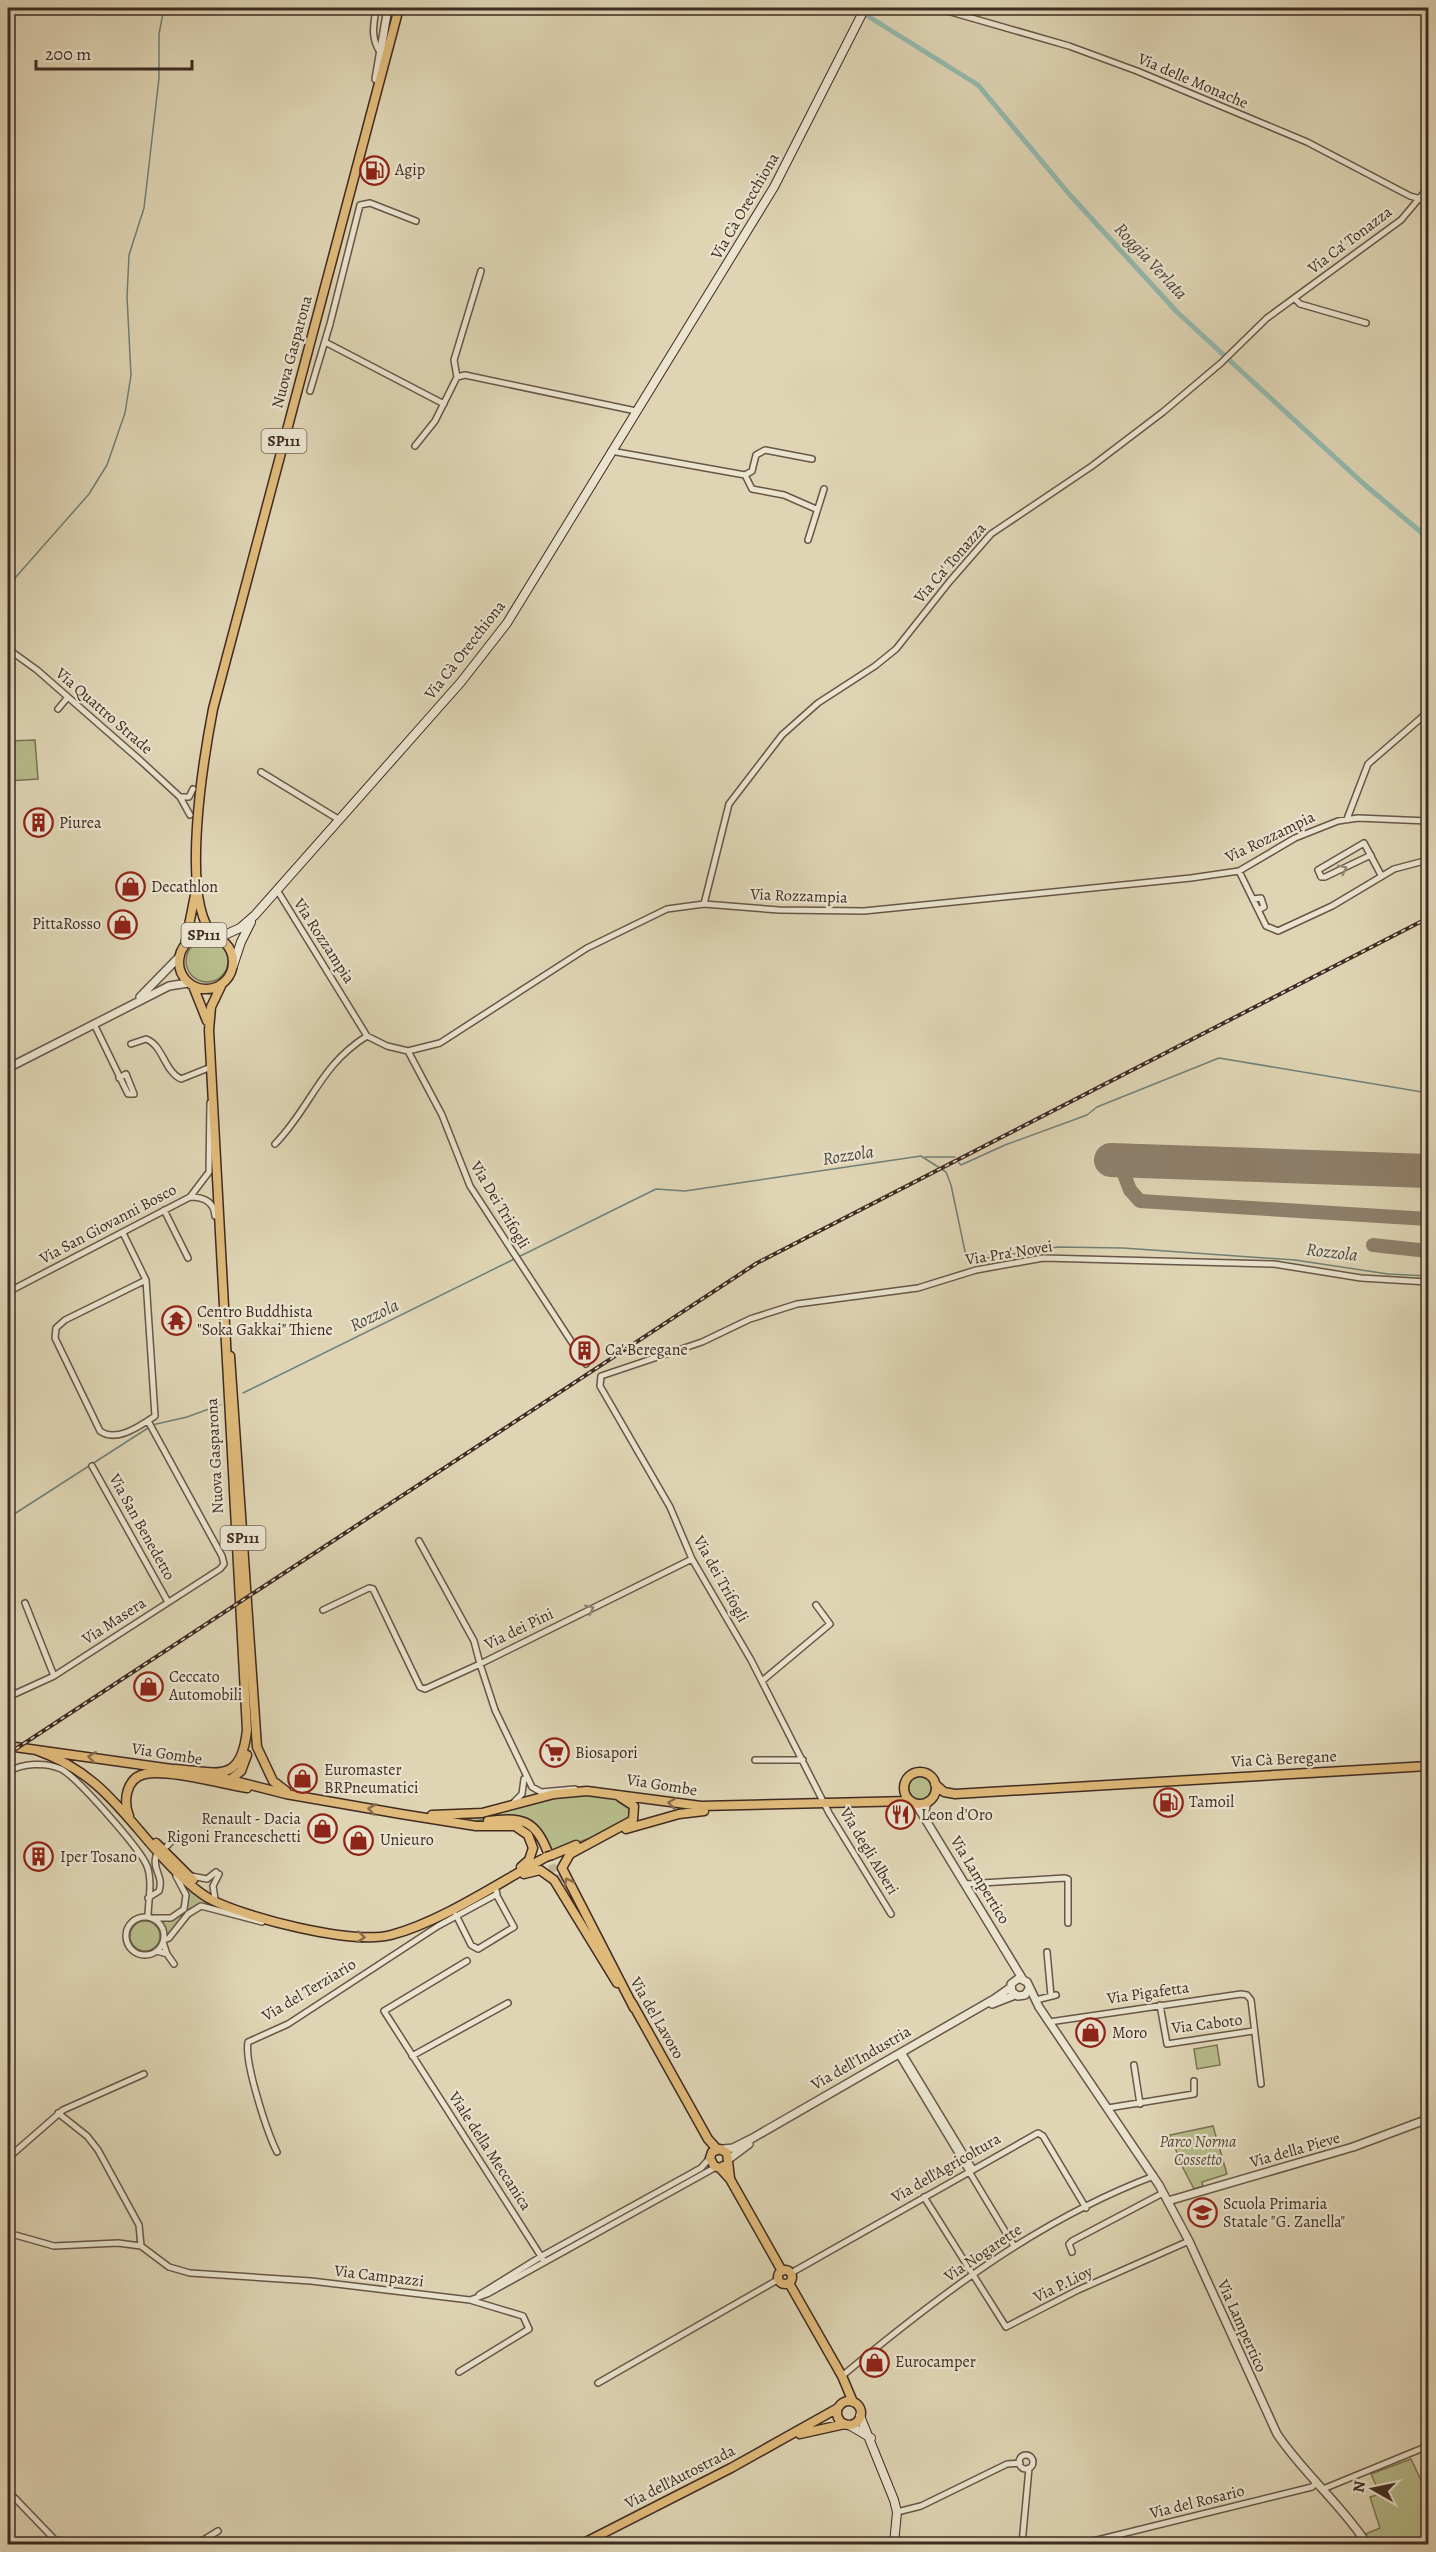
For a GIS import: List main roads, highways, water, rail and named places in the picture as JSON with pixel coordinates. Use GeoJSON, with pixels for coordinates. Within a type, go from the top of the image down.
{"type":"FeatureCollection","features":[{"type":"Feature","properties":{"kind":"main road","name":"Nuova Gasparona"},"geometry":{"type":"LineString","coordinates":[[209,1030],[202,1005],[180,968],[180,956],[185,945],[197,882],[200,792],[213,709],[399,8]]}},
{"type":"Feature","properties":{"kind":"main road","name":"Via Cà Orecchiona"},"geometry":{"type":"LineString","coordinates":[[216,937],[240,928],[255,915],[461,681],[507,623],[774,187],[864,11]]}},
{"type":"Feature","properties":{"kind":"main road","name":"Nuova Gasparona"},"geometry":{"type":"LineString","coordinates":[[175,1769],[228,1772],[242,1758],[247,1730],[209,1030],[211,1007],[233,966],[230,950],[202,920],[197,882]]}},
{"type":"Feature","properties":{"kind":"main road","name":"Via Cà Orecchiona"},"geometry":{"type":"LineString","coordinates":[[233,966],[241,942],[255,915]]}},
{"type":"Feature","properties":{"kind":"main road","name":"SP111"},"geometry":{"type":"LineString","coordinates":[[185,945],[198,936],[216,937]]}},
{"type":"Feature","properties":{"kind":"main road"},"geometry":{"type":"LineString","coordinates":[[190,984],[208,989],[222,984]]}},
{"type":"Feature","properties":{"kind":"main road","name":"Nuova Gasparona"},"geometry":{"type":"LineString","coordinates":[[225,1329],[233,1375],[257,1747],[273,1781],[290,1795]]}},
{"type":"Feature","properties":{"kind":"main road","name":"SP111"},"geometry":{"type":"LineString","coordinates":[[231,1779],[244,1765],[248,1748],[247,1730]]}},
{"type":"Feature","properties":{"kind":"main road","name":"Via Gombe"},"geometry":{"type":"LineString","coordinates":[[8,1746],[175,1769],[231,1779],[290,1795],[462,1824]]}},
{"type":"Feature","properties":{"kind":"main road","name":"Via del Terziario"},"geometry":{"type":"LineString","coordinates":[[36,1750],[68,1762],[80,1770],[130,1817],[148,1838],[160,1858],[198,1891],[218,1901],[303,1927],[376,1938],[454,1912],[496,1890],[504,1881],[548,1855],[679,1814],[730,1807]]}},
{"type":"Feature","properties":{"kind":"main road"},"geometry":{"type":"LineString","coordinates":[[130,1817],[126,1796],[133,1773],[148,1765]]}},
{"type":"Feature","properties":{"kind":"main road","name":"Via Cà Beregane"},"geometry":{"type":"LineString","coordinates":[[955,1794],[1428,1766]]}},
{"type":"Feature","properties":{"kind":"main road"},"geometry":{"type":"LineString","coordinates":[[882,1800],[897,1793],[912,1774],[921,1773],[930,1776],[944,1792],[955,1794]]}},
{"type":"Feature","properties":{"kind":"main road"},"geometry":{"type":"LineString","coordinates":[[126,1796],[135,1779],[145,1774],[207,1781],[290,1795]]}},
{"type":"Feature","properties":{"kind":"main road"},"geometry":{"type":"LineString","coordinates":[[207,1781],[231,1779]]}},
{"type":"Feature","properties":{"kind":"main road"},"geometry":{"type":"LineString","coordinates":[[906,1780],[904,1793],[913,1802],[929,1801],[955,1794]]}},
{"type":"Feature","properties":{"kind":"main road"},"geometry":{"type":"LineString","coordinates":[[929,1801],[935,1792],[935,1784]]}},
{"type":"Feature","properties":{"kind":"main road"},"geometry":{"type":"LineString","coordinates":[[587,1791],[620,1797],[630,1802],[635,1809],[635,1816],[629,1824],[570,1854],[563,1863],[562,1872],[634,2008]]}},
{"type":"Feature","properties":{"kind":"main road","name":"Via Gombe"},"geometry":{"type":"LineString","coordinates":[[413,1816],[465,1815],[495,1811],[554,1794],[587,1791],[673,1804],[730,1807],[882,1800],[913,1802]]}},
{"type":"Feature","properties":{"kind":"main road"},"geometry":{"type":"LineString","coordinates":[[462,1824],[503,1819],[522,1821],[540,1833],[548,1855]]}},
{"type":"Feature","properties":{"kind":"main road"},"geometry":{"type":"LineString","coordinates":[[462,1824],[515,1826],[528,1835],[533,1848],[529,1860],[504,1881]]}},
{"type":"Feature","properties":{"kind":"main road","name":"Via del Terziario"},"geometry":{"type":"LineString","coordinates":[[148,1838],[160,1846],[218,1901]]}},
{"type":"Feature","properties":{"kind":"main road"},"geometry":{"type":"LineString","coordinates":[[504,1881],[534,1870],[550,1875],[634,2008]]}},
{"type":"Feature","properties":{"kind":"main road","name":"Via del Lavoro"},"geometry":{"type":"LineString","coordinates":[[578,1912],[715,2152]]}},
{"type":"Feature","properties":{"kind":"main road"},"geometry":{"type":"LineString","coordinates":[[715,2152],[784,2274],[783,2284],[789,2283],[842,2376],[853,2402],[860,2409],[860,2416],[871,2438],[897,2512],[894,2544]]}},
{"type":"Feature","properties":{"kind":"main road"},"geometry":{"type":"LineString","coordinates":[[715,2152],[723,2165]]}},
{"type":"Feature","properties":{"kind":"main road"},"geometry":{"type":"LineString","coordinates":[[842,2376],[839,2419],[871,2438]]}},
{"type":"Feature","properties":{"kind":"main road","name":"Via dell'Autostrada"},"geometry":{"type":"LineString","coordinates":[[582,2544],[790,2435],[846,2401],[853,2402]]}},
{"type":"Feature","properties":{"kind":"main road","name":"Via dell'Autostrada"},"geometry":{"type":"LineString","coordinates":[[790,2435],[856,2422],[860,2416]]}},
{"type":"Feature","properties":{"kind":"waterway"},"geometry":{"type":"LineString","coordinates":[[8,586],[89,494],[107,465],[125,413],[131,375],[127,297],[129,255],[144,208],[159,78],[159,34],[164,8]]}},
{"type":"Feature","properties":{"kind":"waterway","name":"Roggia Verlata"},"geometry":{"type":"LineString","coordinates":[[855,8],[978,85],[1070,195],[1177,312],[1365,485],[1428,538]]}},
{"type":"Feature","properties":{"kind":"waterway"},"geometry":{"type":"LineString","coordinates":[[1419,8],[1428,9]]}},
{"type":"Feature","properties":{"kind":"waterway"},"geometry":{"type":"LineString","coordinates":[[959,1163],[961,1165],[1005,1145],[1087,1115],[1097,1107],[1219,1058],[1428,1093]]}},
{"type":"Feature","properties":{"kind":"waterway","name":"Rozzola"},"geometry":{"type":"LineString","coordinates":[[243,1393],[656,1189],[685,1191],[921,1156],[946,1172],[951,1185],[967,1261],[1058,1247],[1123,1248],[1295,1260],[1388,1274],[1428,1276]]}},
{"type":"Feature","properties":{"kind":"waterway"},"geometry":{"type":"LineString","coordinates":[[925,1157],[955,1157]]}},
{"type":"Feature","properties":{"kind":"waterway","name":"Rozzola"},"geometry":{"type":"LineString","coordinates":[[152,1425],[187,1417],[220,1405]]}},
{"type":"Feature","properties":{"kind":"waterway","name":"Rozzola"},"geometry":{"type":"LineString","coordinates":[[8,1518],[148,1428]]}},
{"type":"Feature","properties":{"kind":"tunnel"},"geometry":{"type":"LineString","coordinates":[[548,1853],[553,1869],[578,1912]]}},
{"type":"Feature","properties":{"kind":"railway"},"geometry":{"type":"LineString","coordinates":[[8,1754],[757,1263],[1428,918]]}},
{"type":"Feature","properties":{"kind":"place","name":"Agip"},"geometry":{"type":"Point","coordinates":[374,170]}},
{"type":"Feature","properties":{"kind":"place","name":"Piurea"},"geometry":{"type":"Point","coordinates":[38,823]}},
{"type":"Feature","properties":{"kind":"place","name":"Decathlon"},"geometry":{"type":"Point","coordinates":[130,887]}},
{"type":"Feature","properties":{"kind":"place","name":"PittaRosso"},"geometry":{"type":"Point","coordinates":[122,924]}},
{"type":"Feature","properties":{"kind":"place","name":"Centro Buddhista \"Soka Gakkai\" Thiene"},"geometry":{"type":"Point","coordinates":[176,1321]}},
{"type":"Feature","properties":{"kind":"place","name":"Ca' Beregane"},"geometry":{"type":"Point","coordinates":[584,1350]}},
{"type":"Feature","properties":{"kind":"place","name":"Ceccato Automobili"},"geometry":{"type":"Point","coordinates":[148,1686]}},
{"type":"Feature","properties":{"kind":"place","name":"Biosapori"},"geometry":{"type":"Point","coordinates":[554,1753]}},
{"type":"Feature","properties":{"kind":"place","name":"Euromaster BRPneumatici"},"geometry":{"type":"Point","coordinates":[303,1779]}},
{"type":"Feature","properties":{"kind":"place","name":"Tamoil"},"geometry":{"type":"Point","coordinates":[1168,1802]}},
{"type":"Feature","properties":{"kind":"place","name":"Leon d'Oro"},"geometry":{"type":"Point","coordinates":[900,1815]}},
{"type":"Feature","properties":{"kind":"place","name":"Renault - Dacia Rigoni Franceschetti"},"geometry":{"type":"Point","coordinates":[322,1828]}},
{"type":"Feature","properties":{"kind":"place","name":"Unieuro"},"geometry":{"type":"Point","coordinates":[359,1840]}},
{"type":"Feature","properties":{"kind":"place","name":"Iper Tosano"},"geometry":{"type":"Point","coordinates":[39,1857]}},
{"type":"Feature","properties":{"kind":"place","name":"Moro"},"geometry":{"type":"Point","coordinates":[1091,2033]}},
{"type":"Feature","properties":{"kind":"place","name":"Scuola Primaria Statale \"G. Zanella\""},"geometry":{"type":"Point","coordinates":[1202,2213]}},
{"type":"Feature","properties":{"kind":"place","name":"Eurocamper"},"geometry":{"type":"Point","coordinates":[874,2362]}},
{"type":"Feature","properties":{"kind":"park label","name":"Parco Norma Cossetto"},"geometry":{"type":"Point","coordinates":[1198,2151]}}]}
